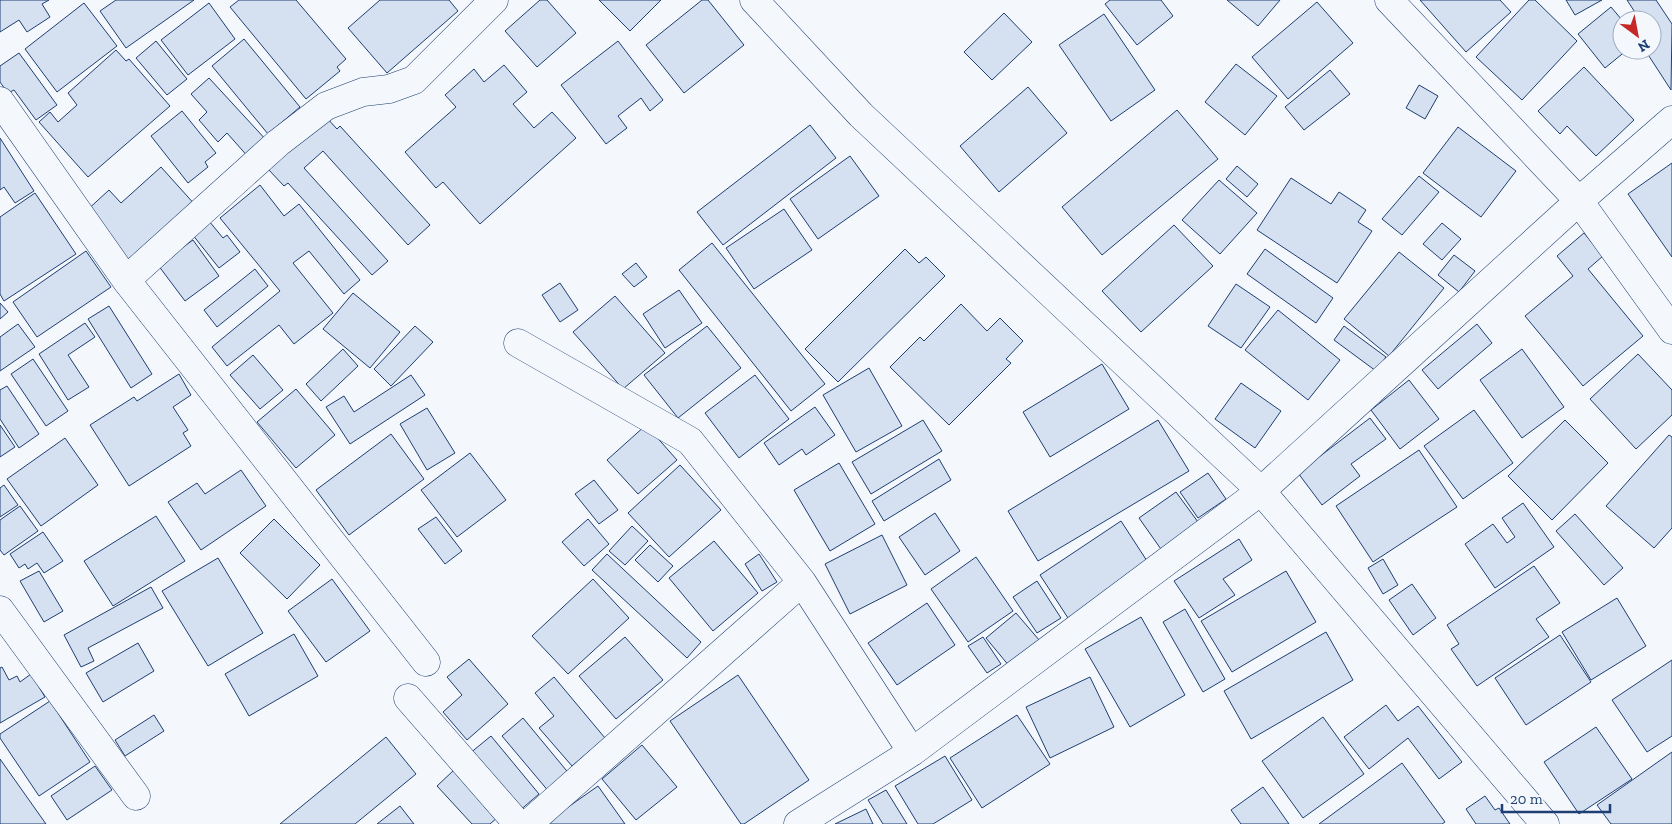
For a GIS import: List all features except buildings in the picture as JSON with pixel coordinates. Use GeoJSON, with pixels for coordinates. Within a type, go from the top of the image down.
{"type":"FeatureCollection","features":[{"type":"Feature","properties":{"kind":"street"},"geometry":{"type":"LineString","coordinates":[[126,280],[278,143],[326,106],[363,92],[389,89],[414,80],[494,0]]}},
{"type":"Feature","properties":{"kind":"street"},"geometry":{"type":"LineString","coordinates":[[754,0],[861,115],[1261,491],[1545,824]]}},
{"type":"Feature","properties":{"kind":"street"},"geometry":{"type":"LineString","coordinates":[[1389,0],[1579,201],[1672,330]]}},
{"type":"Feature","properties":{"kind":"street"},"geometry":{"type":"LineString","coordinates":[[0,101],[126,280],[426,662]]}},
{"type":"Feature","properties":{"kind":"street"},"geometry":{"type":"LineString","coordinates":[[798,824],[912,752],[1261,491],[1579,201],[1672,120]]}},
{"type":"Feature","properties":{"kind":"street"},"geometry":{"type":"LineString","coordinates":[[518,343],[690,441],[802,582],[912,752]]}},
{"type":"Feature","properties":{"kind":"street"},"geometry":{"type":"LineString","coordinates":[[528,824],[802,582]]}},
{"type":"Feature","properties":{"kind":"street"},"geometry":{"type":"LineString","coordinates":[[0,610],[136,796]]}},
{"type":"Feature","properties":{"kind":"street"},"geometry":{"type":"LineString","coordinates":[[408,698],[518,824]]}}]}
